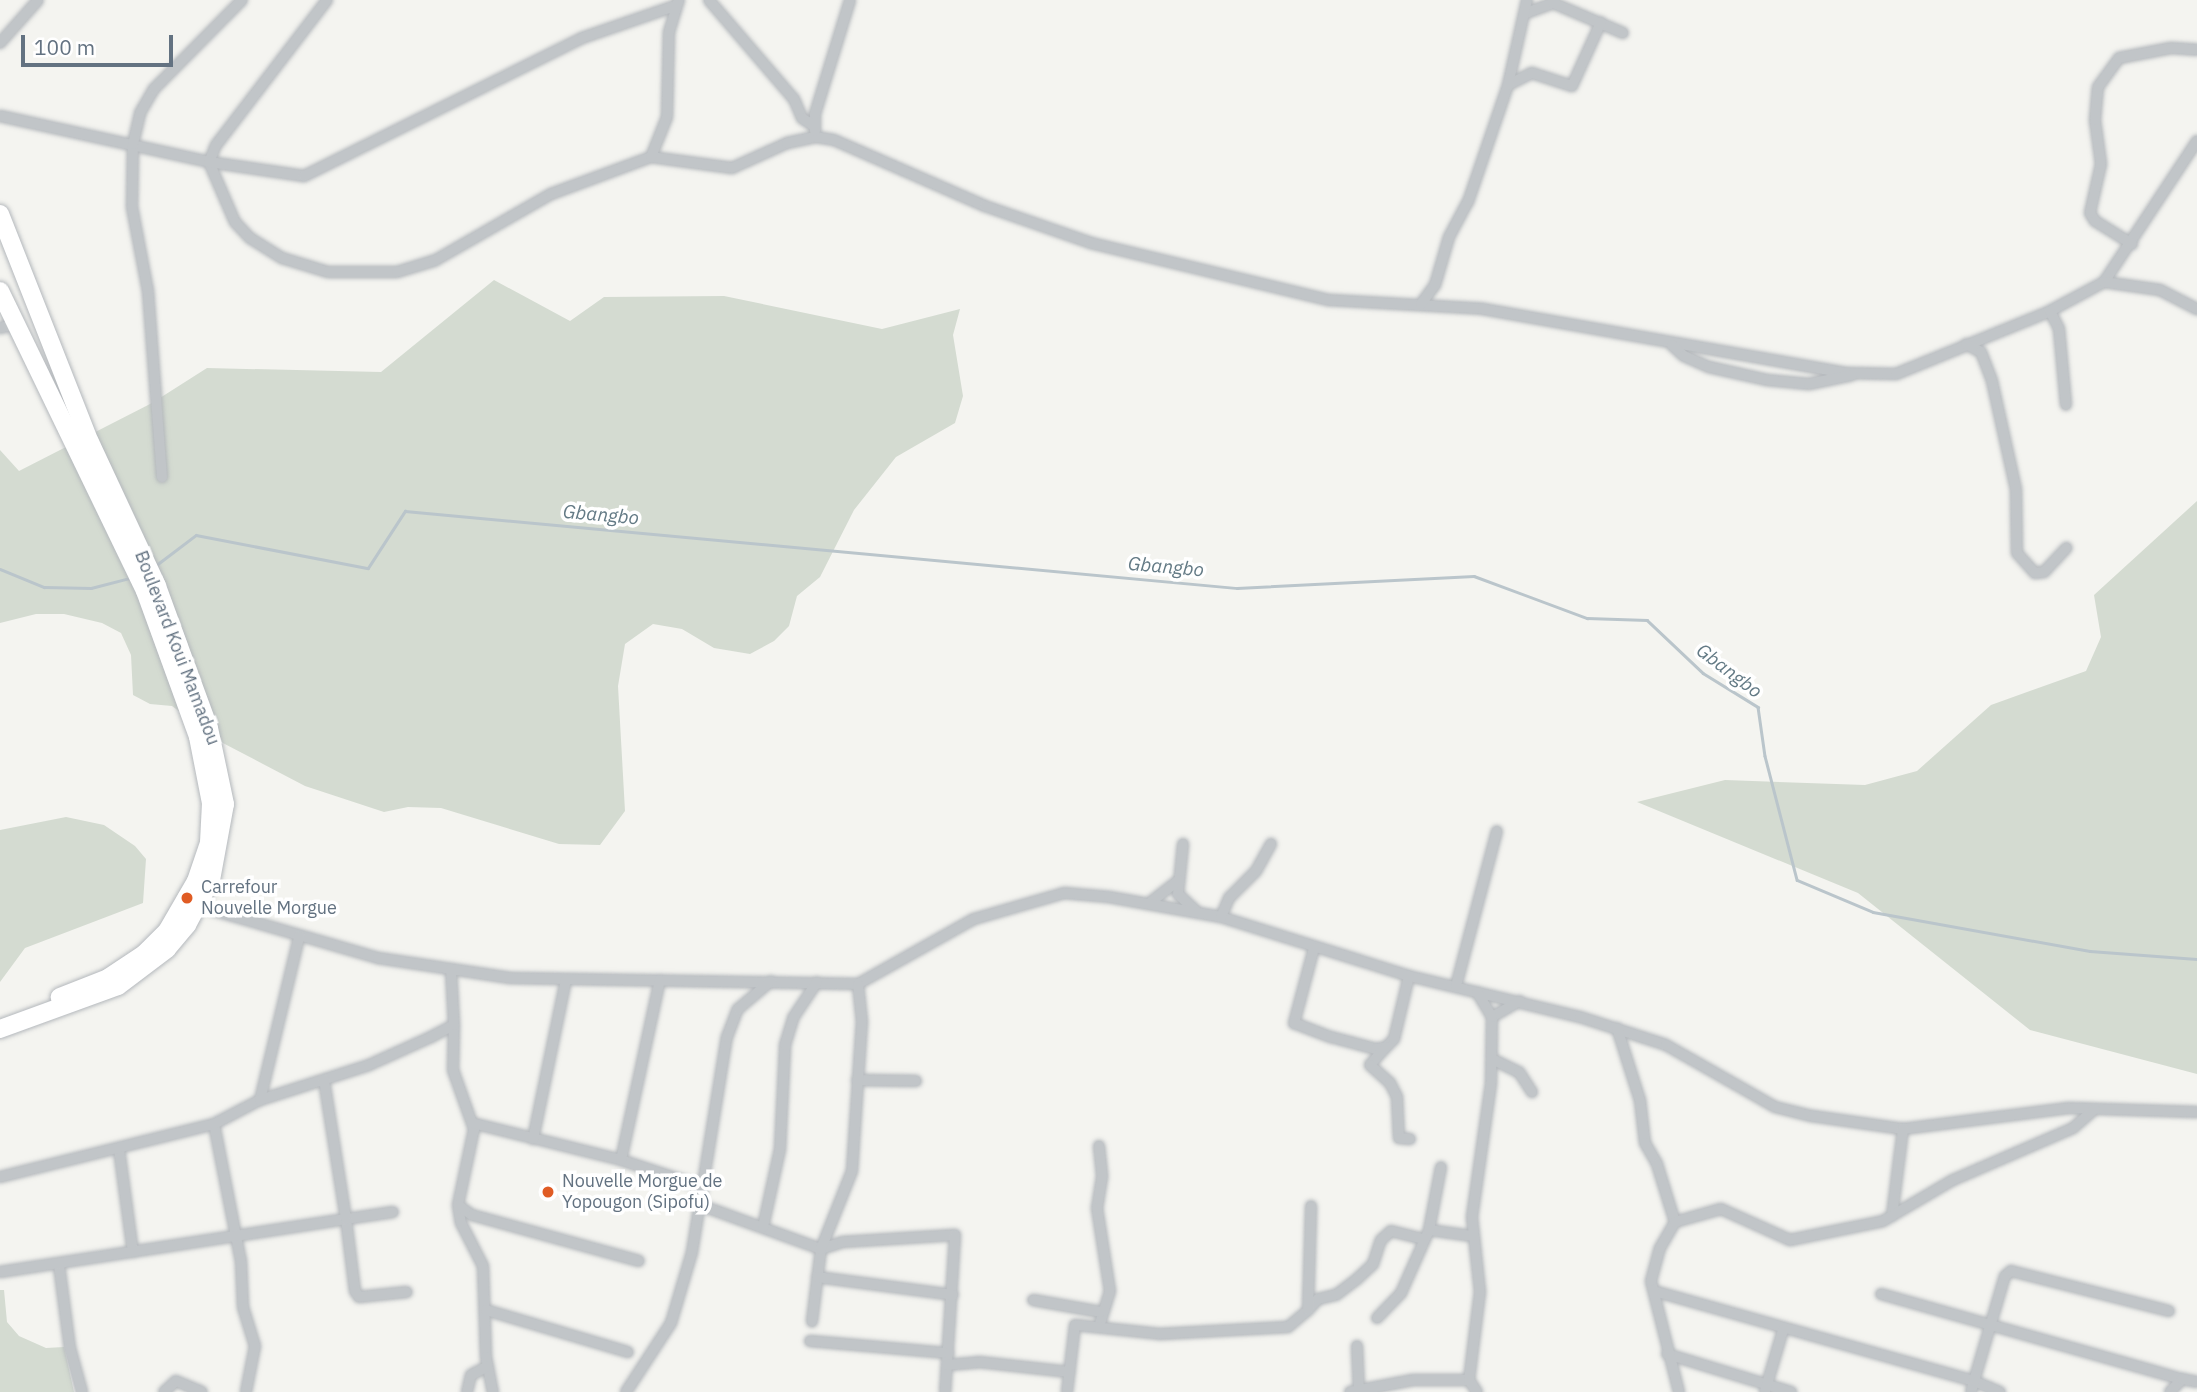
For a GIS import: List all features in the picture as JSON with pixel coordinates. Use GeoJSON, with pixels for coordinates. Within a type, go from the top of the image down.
{"type":"FeatureCollection","features":[{"type":"Feature","properties":{"kind":"main road","name":"Boulevard Koui Mamadou"},"geometry":{"type":"LineString","coordinates":[[0,214],[140,564],[209,728],[225,804],[221,843],[199,906],[167,949],[137,975],[89,1000],[0,1029]]}},
{"type":"Feature","properties":{"kind":"main road","name":"Boulevard Koui Mamadou"},"geometry":{"type":"LineString","coordinates":[[0,291],[8,326],[102,509],[140,564]]}},
{"type":"Feature","properties":{"kind":"main road","name":"Boulevard Koui Mamadou"},"geometry":{"type":"LineString","coordinates":[[0,1017],[108,978],[144,954],[167,932],[197,881],[209,843],[211,803],[207,765],[151,589]]}},
{"type":"Feature","properties":{"kind":"street"},"geometry":{"type":"LineString","coordinates":[[0,43],[38,0]]}},
{"type":"Feature","properties":{"kind":"street"},"geometry":{"type":"LineString","coordinates":[[162,477],[148,290],[132,207],[133,144],[140,113],[154,89],[242,0]]}},
{"type":"Feature","properties":{"kind":"street"},"geometry":{"type":"LineString","coordinates":[[327,0],[216,145],[209,162],[235,222],[250,238],[282,258],[328,272],[397,272],[434,261],[551,194],[651,157],[732,168],[815,132]]}},
{"type":"Feature","properties":{"kind":"street"},"geometry":{"type":"LineString","coordinates":[[709,0],[789,93],[802,118],[815,132],[985,206],[1115,250],[1349,304],[1425,300],[1672,345],[1856,374],[1896,374],[2050,311],[2104,282],[2132,244],[2197,141]]}},
{"type":"Feature","properties":{"kind":"street"},"geometry":{"type":"LineString","coordinates":[[815,132],[850,0]]}},
{"type":"Feature","properties":{"kind":"street"},"geometry":{"type":"LineString","coordinates":[[1425,300],[1449,237],[1468,202],[1508,85],[1527,0]]}},
{"type":"Feature","properties":{"kind":"street"},"geometry":{"type":"LineString","coordinates":[[1526,13],[1550,2],[1623,33]]}},
{"type":"Feature","properties":{"kind":"street"},"geometry":{"type":"LineString","coordinates":[[0,116],[209,162],[304,176],[582,38],[677,3]]}},
{"type":"Feature","properties":{"kind":"street"},"geometry":{"type":"LineString","coordinates":[[651,157],[662,139],[667,117],[669,32],[677,3]]}},
{"type":"Feature","properties":{"kind":"street"},"geometry":{"type":"LineString","coordinates":[[1508,85],[1532,73],[1574,85],[1601,23]]}},
{"type":"Feature","properties":{"kind":"street"},"geometry":{"type":"LineString","coordinates":[[2132,244],[2095,221],[2091,213],[2101,164],[2095,120],[2098,87],[2119,58],[2171,48],[2197,50]]}},
{"type":"Feature","properties":{"kind":"street"},"geometry":{"type":"LineString","coordinates":[[2104,282],[2160,290],[2197,309]]}},
{"type":"Feature","properties":{"kind":"street"},"geometry":{"type":"LineString","coordinates":[[2050,311],[2059,329],[2066,405]]}},
{"type":"Feature","properties":{"kind":"street"},"geometry":{"type":"LineString","coordinates":[[1966,344],[1981,352],[1992,382],[2016,489],[2017,553],[2035,573],[2044,572],[2066,548]]}},
{"type":"Feature","properties":{"kind":"street"},"geometry":{"type":"LineString","coordinates":[[1672,345],[1684,356],[1709,367],[1767,380],[1809,384],[1856,374]]}},
{"type":"Feature","properties":{"kind":"street"},"geometry":{"type":"LineString","coordinates":[[1456,986],[1497,831]]}},
{"type":"Feature","properties":{"kind":"street"},"geometry":{"type":"LineString","coordinates":[[1183,844],[1178,894],[1196,911]]}},
{"type":"Feature","properties":{"kind":"street"},"geometry":{"type":"LineString","coordinates":[[1221,917],[1229,898],[1256,871],[1270,844]]}},
{"type":"Feature","properties":{"kind":"street"},"geometry":{"type":"LineString","coordinates":[[1152,901],[1179,880]]}},
{"type":"Feature","properties":{"kind":"street"},"geometry":{"type":"LineString","coordinates":[[199,906],[378,958],[510,978],[859,984],[974,919],[1036,898],[1064,893],[1152,901],[1221,917],[1409,976],[1520,1001],[1617,1028],[1684,1053],[1787,1111],[1903,1129],[2009,1119],[2039,1110],[2197,1112]]}},
{"type":"Feature","properties":{"kind":"street"},"geometry":{"type":"LineString","coordinates":[[260,1100],[299,937]]}},
{"type":"Feature","properties":{"kind":"street"},"geometry":{"type":"LineString","coordinates":[[1314,948],[1294,1023],[1354,1043],[1385,1047]]}},
{"type":"Feature","properties":{"kind":"street"},"geometry":{"type":"LineString","coordinates":[[451,969],[453,1070],[472,1122],[458,1205],[461,1223],[482,1266],[488,1366],[493,1392]]}},
{"type":"Feature","properties":{"kind":"street"},"geometry":{"type":"LineString","coordinates":[[1409,976],[1394,1040],[1370,1066],[1390,1083],[1397,1097],[1399,1138],[1410,1139]]}},
{"type":"Feature","properties":{"kind":"street"},"geometry":{"type":"LineString","coordinates":[[533,1139],[566,979]]}},
{"type":"Feature","properties":{"kind":"street"},"geometry":{"type":"LineString","coordinates":[[621,1160],[660,980]]}},
{"type":"Feature","properties":{"kind":"street"},"geometry":{"type":"LineString","coordinates":[[626,1392],[670,1323],[700,1205],[727,1037],[738,1009],[771,981]]}},
{"type":"Feature","properties":{"kind":"street"},"geometry":{"type":"LineString","coordinates":[[763,1227],[780,1149],[785,1045],[793,1018],[817,982]]}},
{"type":"Feature","properties":{"kind":"street"},"geometry":{"type":"LineString","coordinates":[[812,1321],[821,1249],[852,1171],[862,1022],[859,984]]}},
{"type":"Feature","properties":{"kind":"street"},"geometry":{"type":"LineString","coordinates":[[1477,992],[1492,1017],[1492,1059],[1474,1185],[1472,1236],[1480,1292],[1469,1380],[1477,1392]]}},
{"type":"Feature","properties":{"kind":"street"},"geometry":{"type":"LineString","coordinates":[[1492,1017],[1520,1001]]}},
{"type":"Feature","properties":{"kind":"street"},"geometry":{"type":"LineString","coordinates":[[0,1177],[214,1124],[260,1100],[369,1065],[454,1025]]}},
{"type":"Feature","properties":{"kind":"street"},"geometry":{"type":"LineString","coordinates":[[1617,1028],[1637,1091],[1645,1143],[1657,1164],[1675,1222],[1654,1266],[1654,1292],[1667,1354],[1679,1392]]}},
{"type":"Feature","properties":{"kind":"street"},"geometry":{"type":"LineString","coordinates":[[1492,1059],[1520,1072],[1532,1092]]}},
{"type":"Feature","properties":{"kind":"street"},"geometry":{"type":"LineString","coordinates":[[324,1080],[359,1297],[408,1292]]}},
{"type":"Feature","properties":{"kind":"street"},"geometry":{"type":"LineString","coordinates":[[857,1080],[916,1081]]}},
{"type":"Feature","properties":{"kind":"street"},"geometry":{"type":"LineString","coordinates":[[1675,1222],[1721,1209],[1790,1240],[1892,1216],[1952,1180],[2073,1128],[2095,1109]]}},
{"type":"Feature","properties":{"kind":"street"},"geometry":{"type":"LineString","coordinates":[[472,1122],[621,1160],[702,1187]]}},
{"type":"Feature","properties":{"kind":"street"},"geometry":{"type":"LineString","coordinates":[[214,1124],[237,1236],[243,1307],[255,1346],[246,1392]]}},
{"type":"Feature","properties":{"kind":"street"},"geometry":{"type":"LineString","coordinates":[[1892,1216],[1903,1129]]}},
{"type":"Feature","properties":{"kind":"street"},"geometry":{"type":"LineString","coordinates":[[1099,1146],[1102,1177],[1097,1208],[1110,1291],[1110,1301],[1101,1312],[1100,1324]]}},
{"type":"Feature","properties":{"kind":"street"},"geometry":{"type":"LineString","coordinates":[[119,1149],[133,1252]]}},
{"type":"Feature","properties":{"kind":"street"},"geometry":{"type":"LineString","coordinates":[[1377,1318],[1401,1293],[1426,1234],[1441,1167]]}},
{"type":"Feature","properties":{"kind":"street"},"geometry":{"type":"LineString","coordinates":[[458,1205],[471,1215],[639,1261]]}},
{"type":"Feature","properties":{"kind":"street"},"geometry":{"type":"LineString","coordinates":[[700,1205],[821,1249],[842,1242],[953,1234],[957,1237],[945,1392]]}},
{"type":"Feature","properties":{"kind":"street"},"geometry":{"type":"LineString","coordinates":[[1308,1310],[1311,1206]]}},
{"type":"Feature","properties":{"kind":"street"},"geometry":{"type":"LineString","coordinates":[[0,1272],[393,1212]]}},
{"type":"Feature","properties":{"kind":"street"},"geometry":{"type":"LineString","coordinates":[[1067,1392],[1075,1325],[1100,1324],[1160,1334],[1281,1330],[1308,1310],[1318,1298],[1336,1295],[1357,1279],[1373,1264],[1381,1240],[1391,1231],[1472,1236]]}},
{"type":"Feature","properties":{"kind":"street"},"geometry":{"type":"LineString","coordinates":[[59,1265],[70,1348],[82,1392]]}},
{"type":"Feature","properties":{"kind":"street"},"geometry":{"type":"LineString","coordinates":[[1972,1387],[2005,1276],[2011,1270],[2169,1311]]}},
{"type":"Feature","properties":{"kind":"street"},"geometry":{"type":"LineString","coordinates":[[817,1277],[953,1295]]}},
{"type":"Feature","properties":{"kind":"street"},"geometry":{"type":"LineString","coordinates":[[1654,1292],[1783,1330],[1860,1346],[1972,1387],[2000,1392]]}},
{"type":"Feature","properties":{"kind":"street"},"geometry":{"type":"LineString","coordinates":[[1881,1294],[2197,1382]]}},
{"type":"Feature","properties":{"kind":"street"},"geometry":{"type":"LineString","coordinates":[[1033,1300],[1101,1312]]}},
{"type":"Feature","properties":{"kind":"street"},"geometry":{"type":"LineString","coordinates":[[486,1310],[628,1352]]}},
{"type":"Feature","properties":{"kind":"street"},"geometry":{"type":"LineString","coordinates":[[1766,1389],[1783,1330]]}},
{"type":"Feature","properties":{"kind":"street"},"geometry":{"type":"LineString","coordinates":[[810,1341],[948,1353]]}},
{"type":"Feature","properties":{"kind":"street"},"geometry":{"type":"LineString","coordinates":[[1357,1346],[1356,1391],[1413,1380],[1456,1386],[1469,1380]]}},
{"type":"Feature","properties":{"kind":"street"},"geometry":{"type":"LineString","coordinates":[[1667,1354],[1766,1389],[1791,1392]]}},
{"type":"Feature","properties":{"kind":"street"},"geometry":{"type":"LineString","coordinates":[[947,1365],[979,1362],[1069,1372]]}},
{"type":"Feature","properties":{"kind":"street"},"geometry":{"type":"LineString","coordinates":[[467,1392],[471,1375],[488,1366]]}},
{"type":"Feature","properties":{"kind":"street"},"geometry":{"type":"LineString","coordinates":[[2170,1392],[2182,1379]]}},
{"type":"Feature","properties":{"kind":"street"},"geometry":{"type":"LineString","coordinates":[[164,1392],[176,1381],[202,1392]]}},
{"type":"Feature","properties":{"kind":"shaded area"},"geometry":{"type":"Polygon","coordinates":[[[494,280],[570,321],[604,297],[724,296],[882,329],[960,309],[953,335],[963,396],[955,423],[896,457],[854,510],[820,577],[797,596],[789,626],[774,641],[750,654],[714,648],[682,629],[653,624],[625,644],[618,686],[625,811],[600,845],[559,844],[441,808],[408,807],[384,812],[305,786],[219,741],[172,706],[150,704],[133,695],[131,655],[121,633],[102,623],[64,614],[36,614],[0,623],[0,450],[19,471],[152,403],[207,368],[381,372],[494,280]]]}},
{"type":"Feature","properties":{"kind":"shaded area"},"geometry":{"type":"Polygon","coordinates":[[[2197,501],[2197,1074],[2030,1030],[1858,893],[1637,802],[1725,780],[1865,785],[1917,771],[1991,705],[2086,671],[2101,637],[2094,595],[2197,501]]]}},
{"type":"Feature","properties":{"kind":"shaded area"},"geometry":{"type":"Polygon","coordinates":[[[66,817],[104,825],[135,846],[146,859],[143,903],[25,948],[0,982],[0,830],[66,817]]]}},
{"type":"Feature","properties":{"kind":"shaded area"},"geometry":{"type":"Polygon","coordinates":[[[0,1290],[4,1290],[7,1322],[19,1336],[46,1348],[64,1347],[74,1392],[0,1392],[0,1290]]]}},
{"type":"Feature","properties":{"kind":"waterway","name":"Gbangbo"},"geometry":{"type":"LineString","coordinates":[[155,566],[196,535],[368,568],[405,511],[1237,588],[1474,576],[1587,618],[1647,620],[1703,673],[1758,707],[1765,756],[1797,880],[1873,912],[2090,951],[2197,959]]}},
{"type":"Feature","properties":{"kind":"waterway","name":"Gbangbo"},"geometry":{"type":"LineString","coordinates":[[0,569],[44,587],[91,588],[130,578]]}},
{"type":"Feature","properties":{"kind":"place","name":"Carrefour Nouvelle Morgue"},"geometry":{"type":"Point","coordinates":[187,898]}},
{"type":"Feature","properties":{"kind":"place","name":"Nouvelle Morgue de Yopougon (Sipofu)"},"geometry":{"type":"Point","coordinates":[548,1192]}}]}
